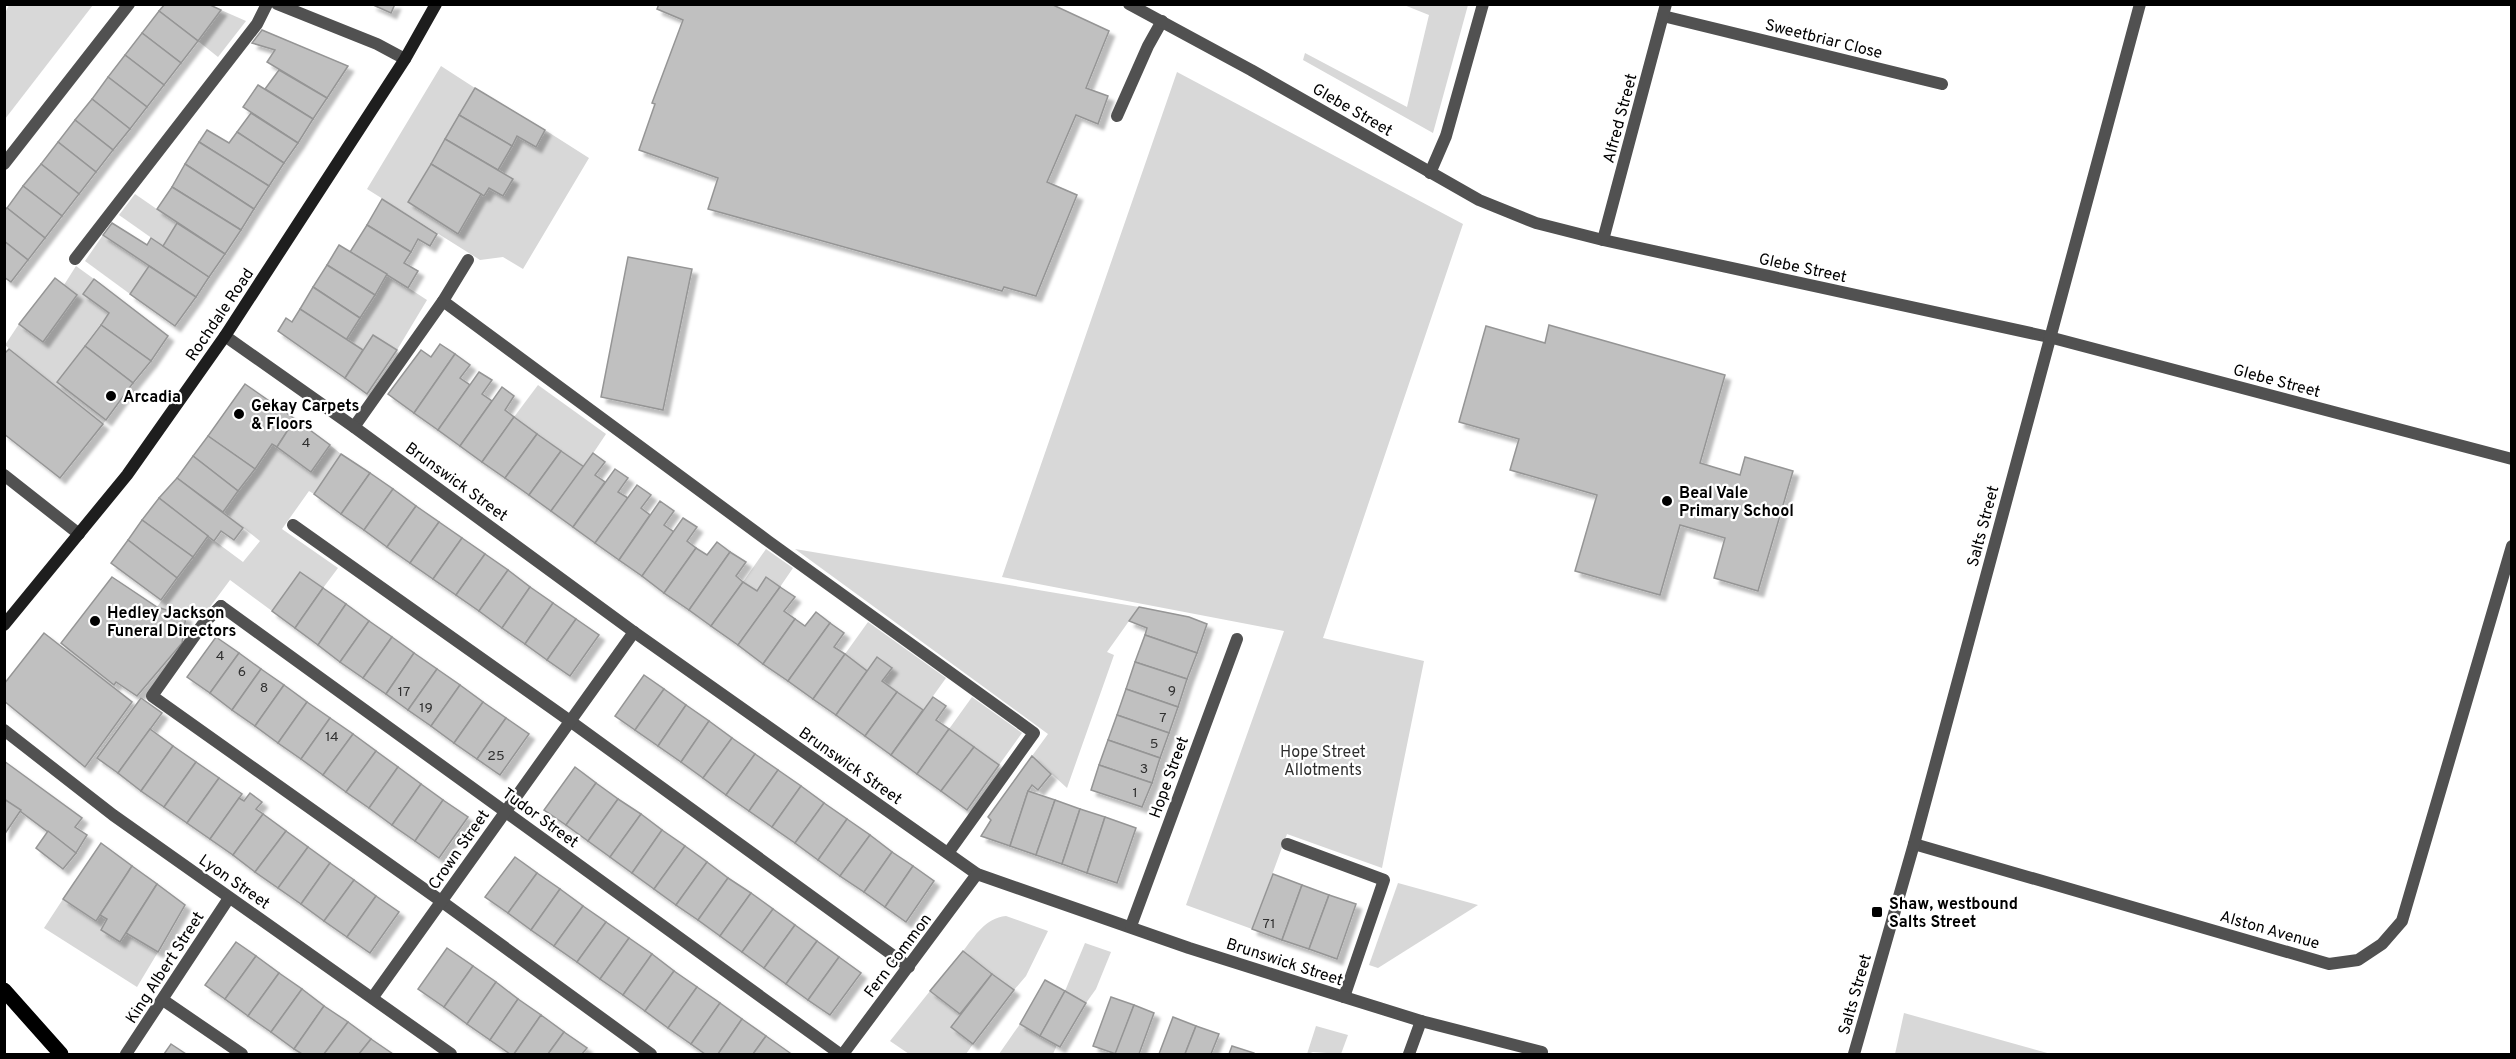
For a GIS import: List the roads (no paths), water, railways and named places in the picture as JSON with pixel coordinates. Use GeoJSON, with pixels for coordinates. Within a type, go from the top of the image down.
{"type":"FeatureCollection","features":[{"type":"Feature","properties":{"kind":"main road","name":"Rochdale Road"},"geometry":{"type":"LineString","coordinates":[[4,625],[127,475],[225,336],[405,59],[436,4]]}},
{"type":"Feature","properties":{"kind":"main road"},"geometry":{"type":"LineString","coordinates":[[4,990],[61,1054]]}},
{"type":"Feature","properties":{"kind":"street"},"geometry":{"type":"LineString","coordinates":[[4,164],[129,4]]}},
{"type":"Feature","properties":{"kind":"street"},"geometry":{"type":"LineString","coordinates":[[75,259],[257,24],[267,4]]}},
{"type":"Feature","properties":{"kind":"street"},"geometry":{"type":"LineString","coordinates":[[277,4],[377,44],[405,59]]}},
{"type":"Feature","properties":{"kind":"street","name":"Glebe Street"},"geometry":{"type":"LineString","coordinates":[[1128,4],[1479,200],[1536,223],[1603,240],[2049,337],[2511,459]]}},
{"type":"Feature","properties":{"kind":"street"},"geometry":{"type":"LineString","coordinates":[[1430,173],[1446,136],[1483,4]]}},
{"type":"Feature","properties":{"kind":"street","name":"Salts Street"},"geometry":{"type":"LineString","coordinates":[[1854,1054],[1914,844],[2140,4]]}},
{"type":"Feature","properties":{"kind":"street","name":"Sweetbriar Close"},"geometry":{"type":"LineString","coordinates":[[1664,10],[1942,84]]}},
{"type":"Feature","properties":{"kind":"street","name":"Alfred Street"},"geometry":{"type":"LineString","coordinates":[[1603,240],[1664,10]]}},
{"type":"Feature","properties":{"kind":"street"},"geometry":{"type":"LineString","coordinates":[[1117,116],[1148,46],[1162,21]]}},
{"type":"Feature","properties":{"kind":"street"},"geometry":{"type":"LineString","coordinates":[[354,427],[443,301],[468,260]]}},
{"type":"Feature","properties":{"kind":"street"},"geometry":{"type":"LineString","coordinates":[[443,301],[768,541],[1034,733],[948,854]]}},
{"type":"Feature","properties":{"kind":"street","name":"Brunswick Street"},"geometry":{"type":"LineString","coordinates":[[225,336],[354,427],[634,632],[977,874],[1189,948],[1344,998],[1421,1021],[1542,1052]]}},
{"type":"Feature","properties":{"kind":"street"},"geometry":{"type":"LineString","coordinates":[[4,475],[79,534]]}},
{"type":"Feature","properties":{"kind":"street"},"geometry":{"type":"LineString","coordinates":[[293,525],[570,721],[909,967]]}},
{"type":"Feature","properties":{"kind":"street","name":"Alston Avenue"},"geometry":{"type":"LineString","coordinates":[[1914,844],[2329,964],[2358,960],[2382,944],[2402,921],[2511,546]]}},
{"type":"Feature","properties":{"kind":"street","name":"Tudor Street"},"geometry":{"type":"LineString","coordinates":[[441,901],[152,696],[203,624],[221,606],[841,1054]]}},
{"type":"Feature","properties":{"kind":"street","name":"Crown Street"},"geometry":{"type":"LineString","coordinates":[[372,997],[634,632]]}},
{"type":"Feature","properties":{"kind":"street","name":"Hope Street"},"geometry":{"type":"LineString","coordinates":[[1131,926],[1237,639]]}},
{"type":"Feature","properties":{"kind":"street","name":"Lyon Street"},"geometry":{"type":"LineString","coordinates":[[4,730],[113,815],[451,1054]]}},
{"type":"Feature","properties":{"kind":"street"},"geometry":{"type":"LineString","coordinates":[[1287,844],[1384,880],[1344,998]]}},
{"type":"Feature","properties":{"kind":"street","name":"Fern Common"},"geometry":{"type":"LineString","coordinates":[[841,1054],[909,967],[977,874]]}},
{"type":"Feature","properties":{"kind":"street","name":"King Albert Street"},"geometry":{"type":"LineString","coordinates":[[126,1054],[229,898]]}},
{"type":"Feature","properties":{"kind":"street"},"geometry":{"type":"LineString","coordinates":[[441,901],[651,1054]]}},
{"type":"Feature","properties":{"kind":"street"},"geometry":{"type":"LineString","coordinates":[[163,1000],[242,1054]]}},
{"type":"Feature","properties":{"kind":"street"},"geometry":{"type":"LineString","coordinates":[[1409,1054],[1421,1021]]}},
{"type":"Feature","properties":{"kind":"place","name":"Arcadia"},"geometry":{"type":"Point","coordinates":[111,396]}},
{"type":"Feature","properties":{"kind":"place","name":"Gekay Carpets & Floors"},"geometry":{"type":"Point","coordinates":[239,414]}},
{"type":"Feature","properties":{"kind":"place","name":"Beal Vale Primary School"},"geometry":{"type":"Point","coordinates":[1667,501]}},
{"type":"Feature","properties":{"kind":"place","name":"Hedley Jackson Funeral Directors"},"geometry":{"type":"Point","coordinates":[95,621]}},
{"type":"Feature","properties":{"kind":"place","name":"Shaw, westbound Salts Street"},"geometry":{"type":"Point","coordinates":[1877,912]}},
{"type":"Feature","properties":{"kind":"park label","name":"Hope Street Allotments"},"geometry":{"type":"Point","coordinates":[1323,760]}}]}
